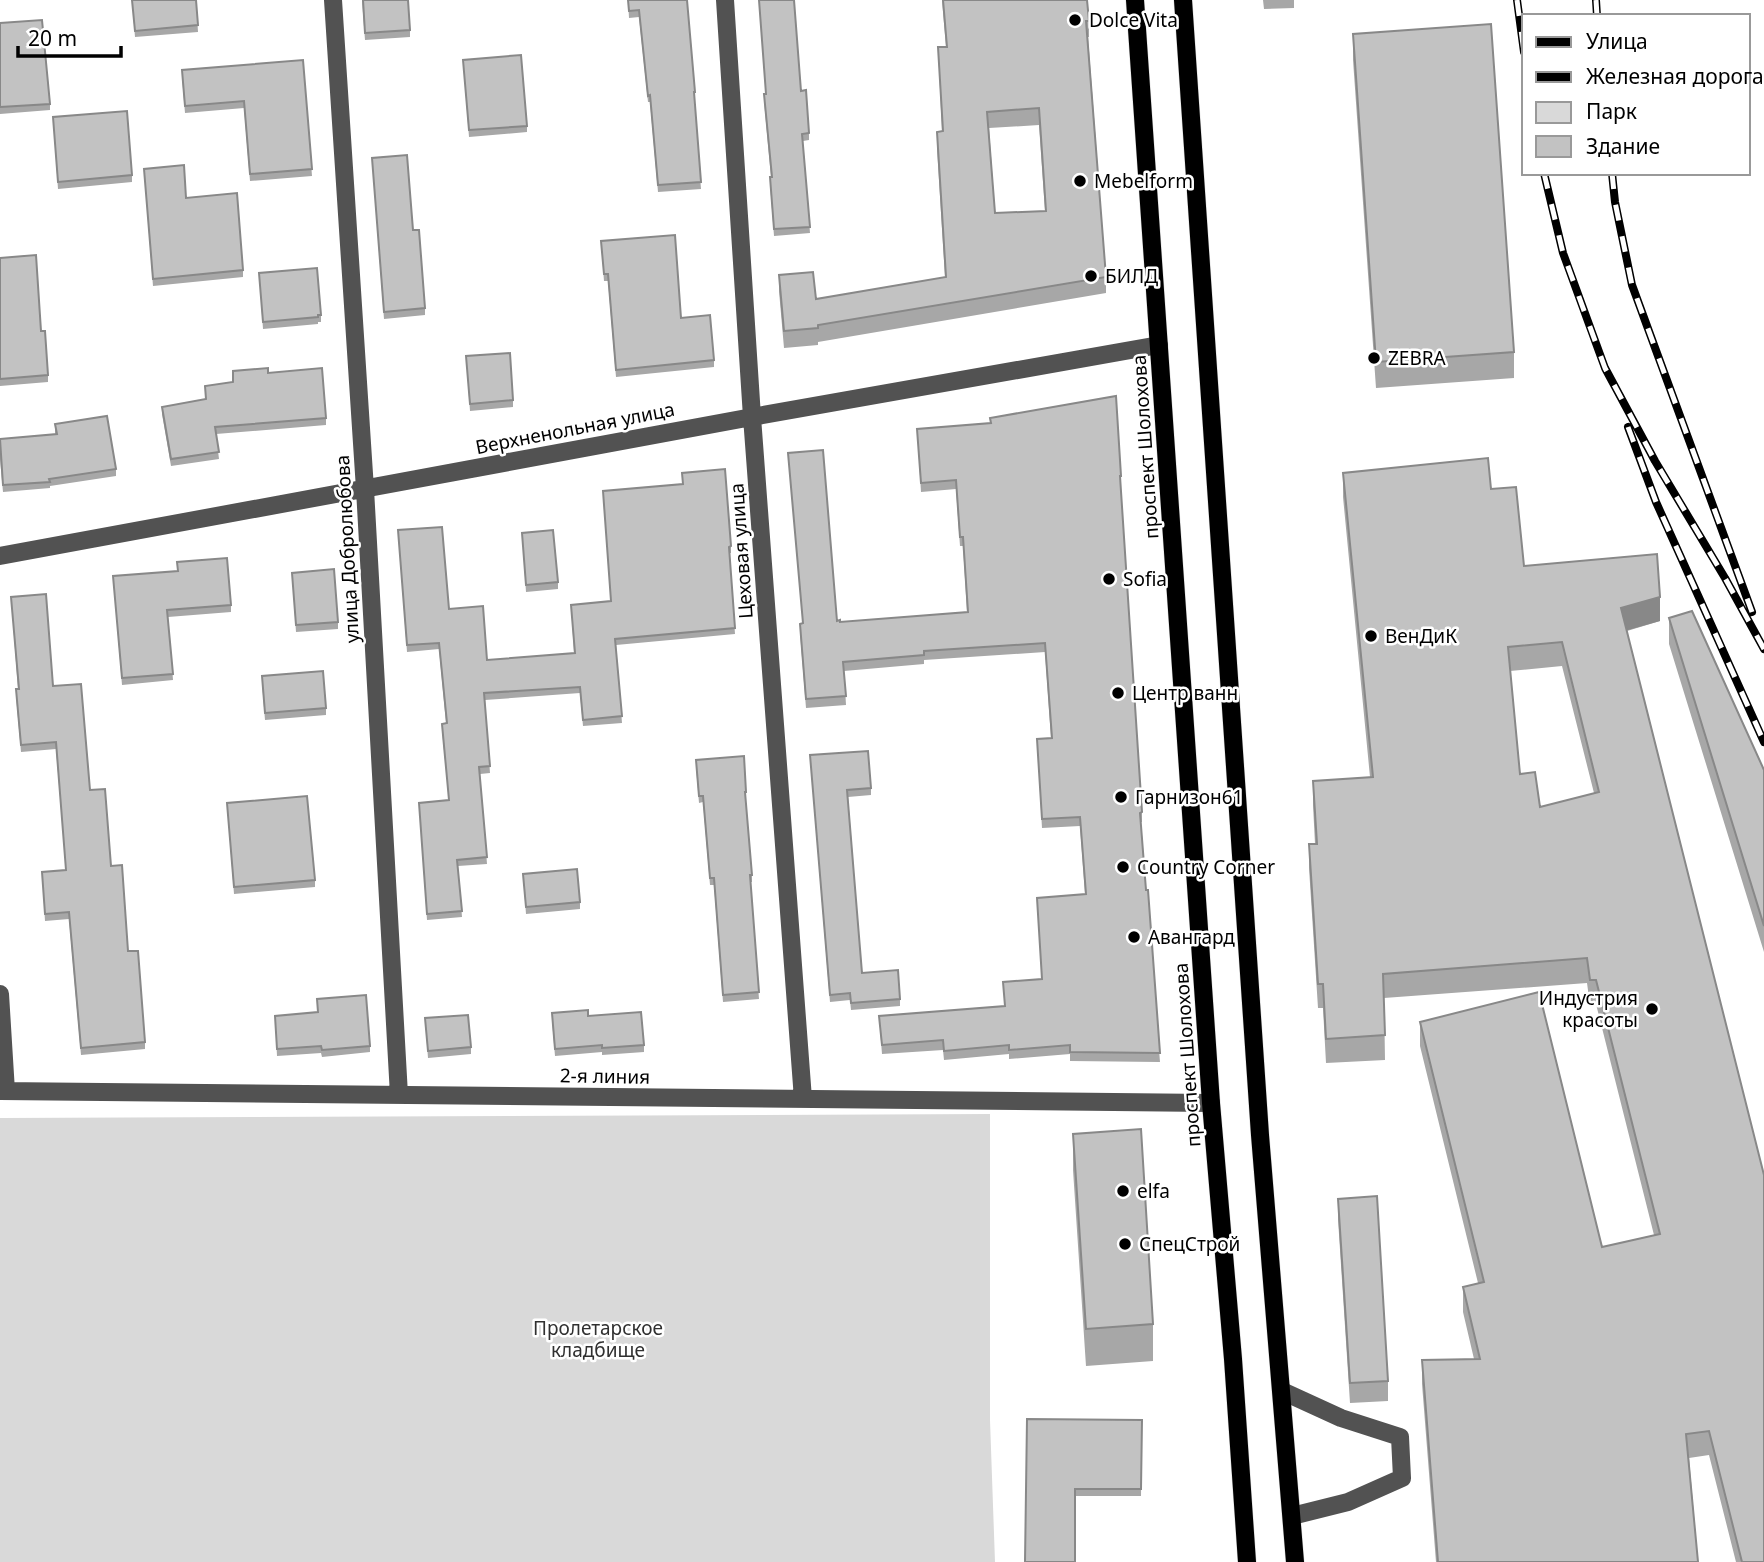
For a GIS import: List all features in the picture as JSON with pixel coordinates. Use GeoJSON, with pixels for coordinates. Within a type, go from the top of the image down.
{"type":"FeatureCollection","features":[{"type":"Feature","properties":{"kind":"main road","name":"проспект Шолохова"},"geometry":{"type":"LineString","coordinates":[[1135,0],[1211,1103],[1247,1562]]}},
{"type":"Feature","properties":{"kind":"main road"},"geometry":{"type":"LineString","coordinates":[[1183,0],[1260,1135],[1295,1562]]}},
{"type":"Feature","properties":{"kind":"street","name":"улица Добролюбова"},"geometry":{"type":"LineString","coordinates":[[333,0],[365,489],[399,1095]]}},
{"type":"Feature","properties":{"kind":"street","name":"Цеховая улица"},"geometry":{"type":"LineString","coordinates":[[725,0],[752,416],[803,1099]]}},
{"type":"Feature","properties":{"kind":"street","name":"Верхненольная улица"},"geometry":{"type":"LineString","coordinates":[[0,556],[752,416],[1158,345]]}},
{"type":"Feature","properties":{"kind":"street"},"geometry":{"type":"LineString","coordinates":[[0,994],[3,1091]]}},
{"type":"Feature","properties":{"kind":"street","name":"2-я линия"},"geometry":{"type":"LineString","coordinates":[[3,1091],[1211,1103]]}},
{"type":"Feature","properties":{"kind":"street"},"geometry":{"type":"LineString","coordinates":[[1282,1391],[1340,1418],[1400,1437],[1402,1478],[1348,1502],[1292,1516]]}},
{"type":"Feature","properties":{"kind":"green space","name":"Пролетарское кладбище"},"geometry":{"type":"Polygon","coordinates":[[[990,1114],[990,1420],[995,1562],[0,1562],[0,1118],[990,1114]]]}},
{"type":"Feature","properties":{"kind":"building"},"geometry":{"type":"Polygon","coordinates":[[[132,0],[196,0],[198,25],[135,31],[132,0]]]}},
{"type":"Feature","properties":{"kind":"building"},"geometry":{"type":"Polygon","coordinates":[[[363,0],[408,0],[410,30],[365,33],[363,0]]]}},
{"type":"Feature","properties":{"kind":"building"},"geometry":{"type":"Polygon","coordinates":[[[628,0],[687,0],[701,182],[658,185],[639,10],[629,11],[628,0]]]}},
{"type":"Feature","properties":{"kind":"building"},"geometry":{"type":"Polygon","coordinates":[[[759,0],[794,0],[801,91],[806,90],[809,133],[802,134],[810,227],[774,229],[759,0]]]}},
{"type":"Feature","properties":{"kind":"building"},"geometry":{"type":"Polygon","coordinates":[[[943,0],[1087,0],[1089,21],[1086,21],[1106,277],[818,325],[818,328],[784,331],[779,275],[813,272],[816,299],[946,277],[937,132],[943,131],[938,47],[947,47],[943,0]],[[1039,108],[987,112],[995,213],[1046,211],[1039,108]]]}},
{"type":"Feature","properties":{"kind":"building"},"geometry":{"type":"Polygon","coordinates":[[[42,20],[50,104],[0,107],[0,23],[42,20]]]}},
{"type":"Feature","properties":{"kind":"building"},"geometry":{"type":"Polygon","coordinates":[[[1491,24],[1514,352],[1376,362],[1353,34],[1491,24]]]}},
{"type":"Feature","properties":{"kind":"building"},"geometry":{"type":"Polygon","coordinates":[[[521,55],[527,126],[469,130],[463,60],[521,55]]]}},
{"type":"Feature","properties":{"kind":"building"},"geometry":{"type":"Polygon","coordinates":[[[303,60],[312,169],[250,174],[244,101],[185,106],[182,70],[303,60]]]}},
{"type":"Feature","properties":{"kind":"building"},"geometry":{"type":"Polygon","coordinates":[[[127,111],[132,175],[58,182],[53,117],[127,111]]]}},
{"type":"Feature","properties":{"kind":"building"},"geometry":{"type":"Polygon","coordinates":[[[407,155],[413,230],[419,230],[425,308],[384,312],[372,158],[407,155]]]}},
{"type":"Feature","properties":{"kind":"building"},"geometry":{"type":"Polygon","coordinates":[[[184,165],[186,198],[237,193],[243,270],[153,279],[144,169],[184,165]]]}},
{"type":"Feature","properties":{"kind":"building"},"geometry":{"type":"Polygon","coordinates":[[[675,235],[681,318],[710,315],[714,360],[616,370],[608,274],[604,274],[601,241],[675,235]]]}},
{"type":"Feature","properties":{"kind":"building"},"geometry":{"type":"Polygon","coordinates":[[[36,255],[41,331],[45,331],[48,375],[0,379],[0,258],[36,255]]]}},
{"type":"Feature","properties":{"kind":"building"},"geometry":{"type":"Polygon","coordinates":[[[317,268],[321,315],[263,322],[259,273],[317,268]]]}},
{"type":"Feature","properties":{"kind":"building"},"geometry":{"type":"Polygon","coordinates":[[[510,353],[513,400],[470,404],[466,356],[510,353]]]}},
{"type":"Feature","properties":{"kind":"building"},"geometry":{"type":"Polygon","coordinates":[[[268,368],[268,373],[322,368],[326,418],[215,427],[219,452],[171,459],[162,407],[206,399],[205,386],[233,382],[233,371],[268,368]]]}},
{"type":"Feature","properties":{"kind":"building"},"geometry":{"type":"Polygon","coordinates":[[[1116,396],[1140,813],[1160,1053],[1070,1052],[1070,1045],[1009,1050],[1009,1045],[944,1051],[943,1040],[882,1045],[879,1016],[1005,1006],[1003,982],[1042,979],[1037,898],[1086,894],[1080,817],[1042,819],[1037,739],[1052,738],[1045,643],[924,651],[924,655],[843,662],[846,696],[806,699],[800,624],[803,623],[788,453],[823,450],[837,621],[968,612],[956,480],[921,483],[917,429],[991,423],[990,418],[1116,396]]]}},
{"type":"Feature","properties":{"kind":"building"},"geometry":{"type":"Polygon","coordinates":[[[107,416],[116,469],[49,479],[50,482],[3,485],[0,439],[57,434],[55,424],[107,416]]]}},
{"type":"Feature","properties":{"kind":"building"},"geometry":{"type":"Polygon","coordinates":[[[1488,458],[1491,489],[1516,487],[1524,566],[1657,554],[1660,597],[1621,608],[1764,1175],[1764,1562],[1742,1562],[1709,1431],[1686,1434],[1698,1562],[1438,1562],[1422,1360],[1480,1359],[1463,1287],[1484,1282],[1420,1022],[1539,992],[1602,1247],[1660,1234],[1596,980],[1590,980],[1587,958],[1383,974],[1385,1035],[1326,1039],[1323,984],[1318,984],[1309,844],[1317,844],[1313,781],[1373,777],[1343,473],[1488,458]],[[1562,642],[1508,647],[1520,774],[1535,772],[1540,807],[1599,792],[1562,642]]]}},
{"type":"Feature","properties":{"kind":"building"},"geometry":{"type":"Polygon","coordinates":[[[725,469],[735,628],[615,639],[622,716],[583,720],[580,687],[484,693],[490,766],[479,767],[487,857],[457,860],[462,911],[427,914],[419,803],[449,800],[442,724],[447,723],[439,643],[407,645],[398,530],[442,527],[449,609],[483,606],[487,660],[575,653],[571,605],[611,601],[603,491],[683,484],[682,473],[725,469]]]}},
{"type":"Feature","properties":{"kind":"building"},"geometry":{"type":"Polygon","coordinates":[[[553,530],[558,582],[526,585],[522,533],[553,530]]]}},
{"type":"Feature","properties":{"kind":"building"},"geometry":{"type":"Polygon","coordinates":[[[227,558],[231,605],[167,610],[173,674],[122,678],[113,576],[178,571],[177,562],[227,558]]]}},
{"type":"Feature","properties":{"kind":"building"},"geometry":{"type":"Polygon","coordinates":[[[334,569],[338,622],[296,625],[292,573],[334,569]]]}},
{"type":"Feature","properties":{"kind":"building"},"geometry":{"type":"Polygon","coordinates":[[[46,594],[53,686],[81,684],[90,790],[105,789],[111,866],[122,865],[128,951],[138,951],[145,1042],[81,1048],[69,912],[45,914],[42,872],[66,870],[56,742],[21,745],[11,597],[46,594]]]}},
{"type":"Feature","properties":{"kind":"building"},"geometry":{"type":"Polygon","coordinates":[[[1692,611],[1764,770],[1764,926],[1669,618],[1692,611]]]}},
{"type":"Feature","properties":{"kind":"building"},"geometry":{"type":"Polygon","coordinates":[[[323,671],[326,708],[265,713],[262,676],[323,671]]]}},
{"type":"Feature","properties":{"kind":"building"},"geometry":{"type":"Polygon","coordinates":[[[868,751],[871,788],[847,790],[862,973],[898,970],[900,999],[851,1003],[850,993],[830,995],[810,755],[868,751]]]}},
{"type":"Feature","properties":{"kind":"building"},"geometry":{"type":"Polygon","coordinates":[[[744,756],[759,992],[723,995],[714,878],[710,878],[703,796],[699,796],[696,760],[744,756]]]}},
{"type":"Feature","properties":{"kind":"building"},"geometry":{"type":"Polygon","coordinates":[[[307,796],[315,880],[234,887],[227,803],[307,796]]]}},
{"type":"Feature","properties":{"kind":"building"},"geometry":{"type":"Polygon","coordinates":[[[577,869],[580,902],[526,907],[523,874],[577,869]]]}},
{"type":"Feature","properties":{"kind":"building"},"geometry":{"type":"Polygon","coordinates":[[[366,995],[370,1046],[322,1050],[321,1046],[277,1049],[275,1016],[318,1012],[317,999],[366,995]]]}},
{"type":"Feature","properties":{"kind":"building"},"geometry":{"type":"Polygon","coordinates":[[[588,1010],[588,1016],[641,1012],[644,1045],[555,1049],[552,1013],[588,1010]]]}},
{"type":"Feature","properties":{"kind":"building"},"geometry":{"type":"Polygon","coordinates":[[[468,1015],[471,1047],[428,1051],[425,1018],[468,1015]]]}},
{"type":"Feature","properties":{"kind":"building"},"geometry":{"type":"Polygon","coordinates":[[[1141,1129],[1153,1324],[1086,1329],[1073,1134],[1141,1129]]]}},
{"type":"Feature","properties":{"kind":"building"},"geometry":{"type":"Polygon","coordinates":[[[1377,1196],[1388,1381],[1350,1383],[1338,1199],[1377,1196]]]}},
{"type":"Feature","properties":{"kind":"building"},"geometry":{"type":"Polygon","coordinates":[[[1027,1419],[1142,1420],[1141,1489],[1075,1489],[1075,1562],[1025,1562],[1027,1419]]]}},
{"type":"Feature","properties":{"kind":"railway"},"geometry":{"type":"LineString","coordinates":[[1517,0],[1522,37]]}},
{"type":"Feature","properties":{"kind":"railway"},"geometry":{"type":"LineString","coordinates":[[1596,0],[1597,14]]}},
{"type":"Feature","properties":{"kind":"railway"},"geometry":{"type":"LineString","coordinates":[[1544,175],[1563,253],[1605,368],[1655,461],[1764,649]]}},
{"type":"Feature","properties":{"kind":"railway"},"geometry":{"type":"LineString","coordinates":[[1612,175],[1632,285],[1752,612]]}},
{"type":"Feature","properties":{"kind":"railway"},"geometry":{"type":"LineString","coordinates":[[1628,427],[1656,502],[1764,742]]}},
{"type":"Feature","properties":{"kind":"place","name":"Dolce Vita"},"geometry":{"type":"Point","coordinates":[1075,20]}},
{"type":"Feature","properties":{"kind":"place","name":"Mebelform"},"geometry":{"type":"Point","coordinates":[1080,181]}},
{"type":"Feature","properties":{"kind":"place","name":"БИЛД"},"geometry":{"type":"Point","coordinates":[1091,276]}},
{"type":"Feature","properties":{"kind":"place","name":"ZEBRA"},"geometry":{"type":"Point","coordinates":[1374,358]}},
{"type":"Feature","properties":{"kind":"place","name":"Sofia"},"geometry":{"type":"Point","coordinates":[1109,579]}},
{"type":"Feature","properties":{"kind":"place","name":"ВенДиК"},"geometry":{"type":"Point","coordinates":[1371,636]}},
{"type":"Feature","properties":{"kind":"place","name":"Центр ванн"},"geometry":{"type":"Point","coordinates":[1118,693]}},
{"type":"Feature","properties":{"kind":"place","name":"Гарнизон61"},"geometry":{"type":"Point","coordinates":[1121,797]}},
{"type":"Feature","properties":{"kind":"place","name":"Country Corner"},"geometry":{"type":"Point","coordinates":[1123,867]}},
{"type":"Feature","properties":{"kind":"place","name":"Авангард"},"geometry":{"type":"Point","coordinates":[1134,937]}},
{"type":"Feature","properties":{"kind":"place","name":"Индустрия красоты"},"geometry":{"type":"Point","coordinates":[1652,1009]}},
{"type":"Feature","properties":{"kind":"place","name":"elfa"},"geometry":{"type":"Point","coordinates":[1123,1191]}},
{"type":"Feature","properties":{"kind":"place","name":"СпецСтрой"},"geometry":{"type":"Point","coordinates":[1125,1244]}}]}
